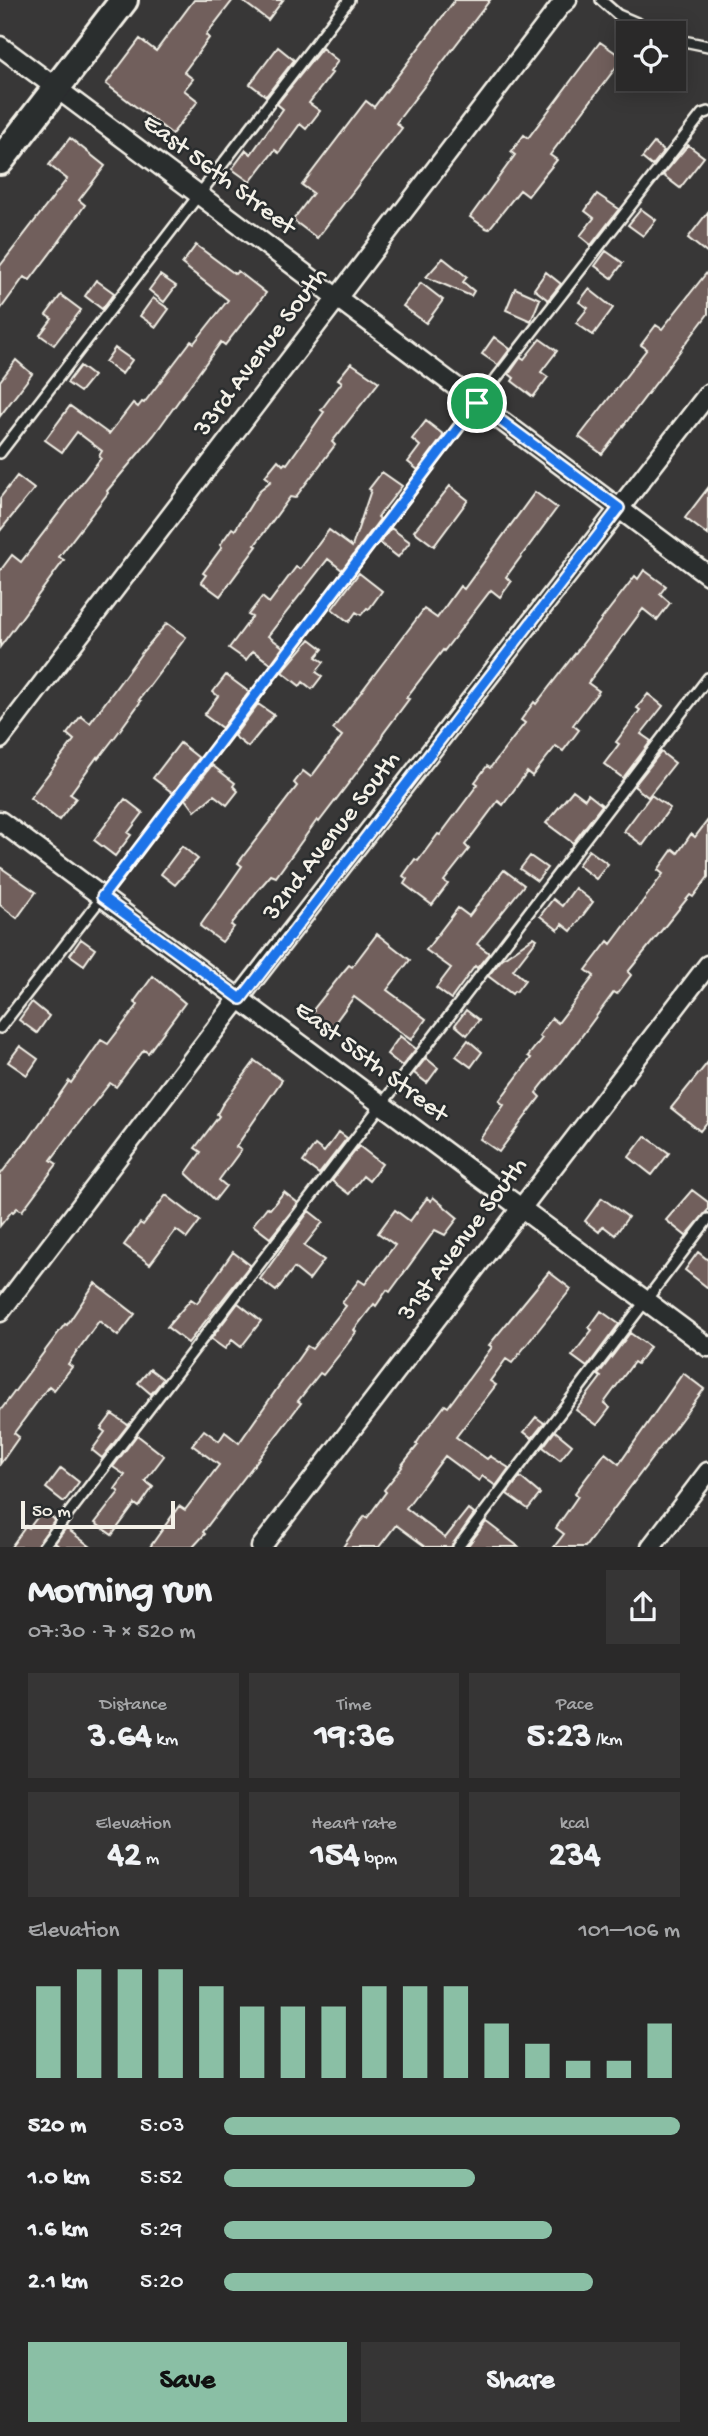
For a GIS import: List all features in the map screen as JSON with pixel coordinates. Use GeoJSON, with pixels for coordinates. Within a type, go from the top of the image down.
{"type":"FeatureCollection","features":[{"type":"Feature","properties":{"kind":"street"},"geometry":{"type":"LineString","coordinates":[[0,161],[124,0]]}},
{"type":"Feature","properties":{"kind":"street","name":"33rd Avenue South"},"geometry":{"type":"LineString","coordinates":[[0,739],[567,0]]}},
{"type":"Feature","properties":{"kind":"street","name":"East 56th Street"},"geometry":{"type":"LineString","coordinates":[[0,46],[708,575]]}},
{"type":"Feature","properties":{"kind":"street","name":"32nd Avenue South"},"geometry":{"type":"LineString","coordinates":[[0,1312],[708,394]]}},
{"type":"Feature","properties":{"kind":"street","name":"East 55th Street"},"geometry":{"type":"LineString","coordinates":[[0,821],[708,1347]]}},
{"type":"Feature","properties":{"kind":"street","name":"31st Avenue South"},"geometry":{"type":"LineString","coordinates":[[261,1547],[708,965]]}},
{"type":"Feature","properties":{"kind":"street"},"geometry":{"type":"LineString","coordinates":[[652,1547],[708,1472]]}},
{"type":"Feature","properties":{"kind":"lane"},"geometry":{"type":"LineString","coordinates":[[0,453],[349,0]]}},
{"type":"Feature","properties":{"kind":"lane"},"geometry":{"type":"LineString","coordinates":[[601,0],[618,15],[632,21]]}},
{"type":"Feature","properties":{"kind":"lane"},"geometry":{"type":"LineString","coordinates":[[686,41],[708,46]]}},
{"type":"Feature","properties":{"kind":"lane"},"geometry":{"type":"LineString","coordinates":[[0,1028],[477,403],[702,114],[708,112]]}},
{"type":"Feature","properties":{"kind":"lane"},"geometry":{"type":"LineString","coordinates":[[43,1547],[708,678]]}},
{"type":"Feature","properties":{"kind":"lane"},"geometry":{"type":"LineString","coordinates":[[458,1547],[708,1219]]}},
{"type":"Feature","properties":{"kind":"building"},"geometry":{"type":"Polygon","coordinates":[[[194,0],[233,0],[206,35],[209,38],[184,72],[193,79],[184,90],[198,101],[172,134],[106,84],[140,39],[156,51],[194,0]]]}},
{"type":"Feature","properties":{"kind":"building"},"geometry":{"type":"Polygon","coordinates":[[[241,0],[283,0],[268,20],[241,0]]]}},
{"type":"Feature","properties":{"kind":"building"},"geometry":{"type":"Polygon","coordinates":[[[455,0],[490,0],[396,123],[402,128],[317,238],[293,220],[313,193],[302,185],[366,101],[374,107],[455,0]]]}},
{"type":"Feature","properties":{"kind":"building"},"geometry":{"type":"Polygon","coordinates":[[[600,42],[616,53],[616,67],[550,155],[557,160],[528,196],[520,190],[489,229],[486,228],[470,217],[515,155],[511,152],[524,135],[528,138],[600,42]]]}},
{"type":"Feature","properties":{"kind":"building"},"geometry":{"type":"Polygon","coordinates":[[[278,47],[294,60],[266,96],[250,84],[278,47]]]}},
{"type":"Feature","properties":{"kind":"building"},"geometry":{"type":"Polygon","coordinates":[[[322,48],[338,61],[309,103],[320,111],[306,129],[300,124],[279,153],[275,150],[250,182],[232,169],[246,150],[251,154],[283,109],[277,104],[322,48]]]}},
{"type":"Feature","properties":{"kind":"building"},"geometry":{"type":"Polygon","coordinates":[[[70,138],[105,166],[79,200],[85,205],[58,243],[30,280],[24,277],[0,310],[0,266],[67,179],[49,165],[70,138]]]}},
{"type":"Feature","properties":{"kind":"building"},"geometry":{"type":"Polygon","coordinates":[[[654,143],[664,151],[652,166],[642,158],[654,143]]]}},
{"type":"Feature","properties":{"kind":"building"},"geometry":{"type":"Polygon","coordinates":[[[688,145],[704,157],[680,188],[663,175],[688,145]]]}},
{"type":"Feature","properties":{"kind":"building"},"geometry":{"type":"Polygon","coordinates":[[[597,194],[619,209],[591,245],[580,236],[594,218],[585,211],[597,194]]]}},
{"type":"Feature","properties":{"kind":"building"},"geometry":{"type":"Polygon","coordinates":[[[641,209],[656,220],[643,236],[628,225],[641,209]]]}},
{"type":"Feature","properties":{"kind":"building"},"geometry":{"type":"Polygon","coordinates":[[[708,212],[708,254],[688,238],[708,212]]]}},
{"type":"Feature","properties":{"kind":"building"},"geometry":{"type":"Polygon","coordinates":[[[196,245],[235,274],[238,271],[266,293],[225,345],[221,342],[154,435],[107,491],[59,557],[64,560],[0,647],[0,571],[12,555],[21,562],[101,458],[99,456],[102,451],[77,432],[62,452],[45,440],[70,406],[109,434],[133,403],[138,407],[144,403],[191,341],[194,343],[228,300],[182,264],[196,245]]]}},
{"type":"Feature","properties":{"kind":"building"},"geometry":{"type":"Polygon","coordinates":[[[606,251],[623,263],[612,278],[595,266],[606,251]]]}},
{"type":"Feature","properties":{"kind":"building"},"geometry":{"type":"Polygon","coordinates":[[[443,258],[467,277],[463,282],[474,291],[471,296],[426,277],[443,258]]]}},
{"type":"Feature","properties":{"kind":"building"},"geometry":{"type":"Polygon","coordinates":[[[708,271],[708,314],[602,454],[579,437],[647,349],[641,345],[656,325],[662,329],[708,271]]]}},
{"type":"Feature","properties":{"kind":"building"},"geometry":{"type":"Polygon","coordinates":[[[546,272],[561,284],[548,300],[534,289],[546,272]]]}},
{"type":"Feature","properties":{"kind":"building"},"geometry":{"type":"Polygon","coordinates":[[[160,275],[176,286],[164,302],[149,290],[160,275]]]}},
{"type":"Feature","properties":{"kind":"building"},"geometry":{"type":"Polygon","coordinates":[[[96,280],[114,293],[102,309],[85,296],[96,280]]]}},
{"type":"Feature","properties":{"kind":"building"},"geometry":{"type":"Polygon","coordinates":[[[421,283],[443,300],[426,323],[403,306],[421,283]]]}},
{"type":"Feature","properties":{"kind":"building"},"geometry":{"type":"Polygon","coordinates":[[[515,288],[540,299],[531,321],[506,310],[515,288]]]}},
{"type":"Feature","properties":{"kind":"building"},"geometry":{"type":"Polygon","coordinates":[[[589,289],[613,308],[593,335],[576,323],[588,308],[579,302],[589,289]]]}},
{"type":"Feature","properties":{"kind":"building"},"geometry":{"type":"Polygon","coordinates":[[[61,295],[81,310],[54,345],[40,335],[52,319],[46,315],[61,295]]]}},
{"type":"Feature","properties":{"kind":"building"},"geometry":{"type":"Polygon","coordinates":[[[153,298],[169,309],[156,327],[140,316],[153,298]]]}},
{"type":"Feature","properties":{"kind":"building"},"geometry":{"type":"Polygon","coordinates":[[[494,337],[510,349],[498,365],[482,354],[494,337]]]}},
{"type":"Feature","properties":{"kind":"building"},"geometry":{"type":"Polygon","coordinates":[[[540,339],[557,351],[541,372],[548,377],[533,397],[512,381],[514,378],[509,374],[521,357],[524,359],[540,339]]]}},
{"type":"Feature","properties":{"kind":"building"},"geometry":{"type":"Polygon","coordinates":[[[115,348],[132,360],[122,374],[105,362],[115,348]]]}},
{"type":"Feature","properties":{"kind":"building"},"geometry":{"type":"Polygon","coordinates":[[[16,360],[32,374],[0,416],[0,381],[16,360]]]}},
{"type":"Feature","properties":{"kind":"building"},"geometry":{"type":"Polygon","coordinates":[[[351,363],[379,382],[332,442],[335,445],[295,498],[290,497],[220,596],[201,582],[206,575],[203,573],[260,490],[271,481],[265,476],[278,460],[283,465],[287,464],[324,412],[321,410],[342,382],[338,379],[351,363]]]}},
{"type":"Feature","properties":{"kind":"building"},"geometry":{"type":"Polygon","coordinates":[[[80,366],[93,376],[80,392],[67,383],[80,366]]]}},
{"type":"Feature","properties":{"kind":"building"},"geometry":{"type":"Polygon","coordinates":[[[426,421],[444,435],[418,470],[408,462],[420,446],[412,439],[426,421]]]}},
{"type":"Feature","properties":{"kind":"building"},"geometry":{"type":"Polygon","coordinates":[[[382,472],[402,486],[342,570],[328,559],[268,636],[283,647],[271,664],[253,651],[246,660],[229,648],[252,617],[248,615],[262,597],[269,603],[296,567],[300,569],[329,530],[352,547],[371,490],[369,489],[382,472]]]}},
{"type":"Feature","properties":{"kind":"building"},"geometry":{"type":"Polygon","coordinates":[[[17,476],[34,489],[0,531],[0,498],[17,476]]]}},
{"type":"Feature","properties":{"kind":"building"},"geometry":{"type":"Polygon","coordinates":[[[450,486],[468,500],[434,546],[414,531],[450,486]]]}},
{"type":"Feature","properties":{"kind":"building"},"geometry":{"type":"Polygon","coordinates":[[[708,488],[708,535],[685,518],[708,488]]]}},
{"type":"Feature","properties":{"kind":"building"},"geometry":{"type":"Polygon","coordinates":[[[535,492],[557,508],[506,577],[511,582],[500,597],[491,590],[406,698],[409,699],[380,742],[319,822],[317,820],[276,877],[271,875],[258,890],[231,925],[234,927],[222,942],[200,926],[242,866],[238,863],[297,786],[294,783],[303,771],[311,777],[342,736],[333,729],[424,609],[437,618],[460,586],[464,589],[535,492]]]}},
{"type":"Feature","properties":{"kind":"building"},"geometry":{"type":"Polygon","coordinates":[[[391,528],[410,542],[398,557],[380,543],[391,528]]]}},
{"type":"Feature","properties":{"kind":"building"},"geometry":{"type":"Polygon","coordinates":[[[644,570],[666,586],[660,594],[670,603],[657,620],[643,609],[588,683],[599,691],[573,725],[579,730],[563,751],[556,746],[532,776],[527,772],[503,805],[498,801],[465,845],[469,849],[444,881],[448,884],[432,905],[404,884],[407,879],[403,876],[415,859],[418,861],[438,834],[440,835],[478,784],[475,782],[487,766],[490,768],[525,723],[521,720],[534,702],[536,704],[635,576],[638,579],[644,570]]]}},
{"type":"Feature","properties":{"kind":"building"},"geometry":{"type":"Polygon","coordinates":[[[359,573],[382,591],[369,609],[361,615],[356,612],[349,622],[332,609],[359,573]]]}},
{"type":"Feature","properties":{"kind":"building"},"geometry":{"type":"Polygon","coordinates":[[[167,623],[186,637],[115,737],[70,794],[76,798],[59,820],[30,798],[74,740],[67,734],[81,716],[90,723],[167,623]]]}},
{"type":"Feature","properties":{"kind":"building"},"geometry":{"type":"Polygon","coordinates":[[[310,639],[323,649],[316,657],[324,662],[316,672],[322,676],[312,689],[303,682],[300,686],[282,672],[310,639]]]}},
{"type":"Feature","properties":{"kind":"building"},"geometry":{"type":"Polygon","coordinates":[[[226,675],[249,692],[222,728],[204,715],[218,696],[213,692],[226,675]]]}},
{"type":"Feature","properties":{"kind":"building"},"geometry":{"type":"Polygon","coordinates":[[[648,694],[663,706],[641,734],[651,741],[623,778],[604,764],[648,694]]]}},
{"type":"Feature","properties":{"kind":"building"},"geometry":{"type":"Polygon","coordinates":[[[258,704],[274,715],[248,747],[234,736],[258,704]]]}},
{"type":"Feature","properties":{"kind":"building"},"geometry":{"type":"Polygon","coordinates":[[[180,743],[199,758],[173,793],[153,778],[180,743]]]}},
{"type":"Feature","properties":{"kind":"building"},"geometry":{"type":"Polygon","coordinates":[[[661,752],[675,763],[648,797],[634,786],[661,752]]]}},
{"type":"Feature","properties":{"kind":"building"},"geometry":{"type":"Polygon","coordinates":[[[212,765],[235,783],[233,786],[238,791],[227,805],[214,795],[195,811],[186,799],[212,765]]]}},
{"type":"Feature","properties":{"kind":"building"},"geometry":{"type":"Polygon","coordinates":[[[573,790],[585,799],[588,794],[602,805],[573,843],[546,823],[573,790]]]}},
{"type":"Feature","properties":{"kind":"building"},"geometry":{"type":"Polygon","coordinates":[[[651,795],[670,808],[643,845],[624,831],[651,795]]]}},
{"type":"Feature","properties":{"kind":"building"},"geometry":{"type":"Polygon","coordinates":[[[125,799],[143,813],[115,856],[94,840],[125,799]]]}},
{"type":"Feature","properties":{"kind":"building"},"geometry":{"type":"Polygon","coordinates":[[[708,820],[708,877],[693,897],[690,895],[628,972],[631,975],[617,994],[614,992],[536,1093],[540,1097],[499,1152],[480,1139],[504,1105],[499,1101],[531,1058],[528,1056],[542,1038],[539,1036],[552,1018],[558,1023],[594,976],[586,970],[608,941],[611,944],[663,874],[658,870],[673,849],[678,853],[691,834],[695,837],[708,820]]]}},
{"type":"Feature","properties":{"kind":"building"},"geometry":{"type":"Polygon","coordinates":[[[182,846],[198,859],[175,885],[161,874],[182,846]]]}},
{"type":"Feature","properties":{"kind":"building"},"geometry":{"type":"Polygon","coordinates":[[[589,850],[608,864],[596,879],[578,865],[589,850]]]}},
{"type":"Feature","properties":{"kind":"building"},"geometry":{"type":"Polygon","coordinates":[[[530,856],[547,868],[537,881],[520,869],[530,856]]]}},
{"type":"Feature","properties":{"kind":"building"},"geometry":{"type":"Polygon","coordinates":[[[0,867],[36,892],[17,918],[0,905],[0,867]]]}},
{"type":"Feature","properties":{"kind":"building"},"geometry":{"type":"Polygon","coordinates":[[[504,870],[524,885],[477,944],[489,953],[477,968],[475,966],[451,999],[436,988],[451,968],[426,950],[458,908],[469,916],[504,870]]]}},
{"type":"Feature","properties":{"kind":"building"},"geometry":{"type":"Polygon","coordinates":[[[575,888],[593,902],[571,931],[562,924],[558,930],[540,916],[553,899],[562,906],[575,888]]]}},
{"type":"Feature","properties":{"kind":"building"},"geometry":{"type":"Polygon","coordinates":[[[377,934],[410,960],[387,990],[426,1019],[411,1040],[354,997],[330,1029],[312,1015],[313,1010],[344,971],[349,965],[352,967],[377,934]]]}},
{"type":"Feature","properties":{"kind":"building"},"geometry":{"type":"Polygon","coordinates":[[[534,937],[537,939],[513,970],[525,980],[512,994],[488,976],[502,959],[534,937]]]}},
{"type":"Feature","properties":{"kind":"building"},"geometry":{"type":"Polygon","coordinates":[[[81,939],[95,949],[84,965],[70,955],[81,939]]]}},
{"type":"Feature","properties":{"kind":"building"},"geometry":{"type":"Polygon","coordinates":[[[153,976],[185,1003],[148,1053],[144,1050],[116,1087],[110,1083],[51,1160],[57,1164],[22,1211],[17,1208],[12,1211],[0,1226],[0,1175],[101,1040],[108,1044],[138,1005],[134,1002],[153,976]]]}},
{"type":"Feature","properties":{"kind":"building"},"geometry":{"type":"Polygon","coordinates":[[[32,1002],[49,1016],[37,1033],[19,1020],[32,1002]]]}},
{"type":"Feature","properties":{"kind":"building"},"geometry":{"type":"Polygon","coordinates":[[[466,1010],[479,1020],[467,1035],[455,1025],[466,1010]]]}},
{"type":"Feature","properties":{"kind":"building"},"geometry":{"type":"Polygon","coordinates":[[[400,1036],[416,1049],[402,1066],[387,1054],[400,1036]]]}},
{"type":"Feature","properties":{"kind":"building"},"geometry":{"type":"Polygon","coordinates":[[[468,1040],[482,1052],[471,1067],[456,1056],[468,1040]]]}},
{"type":"Feature","properties":{"kind":"building"},"geometry":{"type":"Polygon","coordinates":[[[20,1046],[38,1059],[27,1075],[8,1062],[20,1046]]]}},
{"type":"Feature","properties":{"kind":"building"},"geometry":{"type":"Polygon","coordinates":[[[426,1058],[438,1068],[427,1083],[414,1073],[426,1058]]]}},
{"type":"Feature","properties":{"kind":"building"},"geometry":{"type":"Polygon","coordinates":[[[255,1061],[282,1080],[236,1147],[241,1150],[219,1180],[226,1186],[215,1200],[186,1173],[201,1152],[195,1148],[219,1116],[217,1114],[222,1105],[255,1061]]]}},
{"type":"Feature","properties":{"kind":"building"},"geometry":{"type":"Polygon","coordinates":[[[708,1062],[708,1121],[700,1131],[671,1108],[708,1062]]]}},
{"type":"Feature","properties":{"kind":"building"},"geometry":{"type":"Polygon","coordinates":[[[339,1132],[347,1138],[319,1174],[303,1162],[315,1145],[324,1152],[339,1132]]]}},
{"type":"Feature","properties":{"kind":"building"},"geometry":{"type":"Polygon","coordinates":[[[645,1136],[669,1153],[652,1175],[629,1157],[645,1136]]]}},
{"type":"Feature","properties":{"kind":"building"},"geometry":{"type":"Polygon","coordinates":[[[359,1146],[382,1164],[369,1181],[363,1176],[349,1194],[332,1181],[359,1146]]]}},
{"type":"Feature","properties":{"kind":"building"},"geometry":{"type":"Polygon","coordinates":[[[692,1190],[708,1202],[708,1210],[686,1236],[666,1220],[692,1190]]]}},
{"type":"Feature","properties":{"kind":"building"},"geometry":{"type":"Polygon","coordinates":[[[284,1192],[298,1203],[270,1238],[253,1225],[267,1207],[270,1209],[284,1192]]]}},
{"type":"Feature","properties":{"kind":"building"},"geometry":{"type":"Polygon","coordinates":[[[166,1195],[200,1221],[187,1238],[176,1230],[150,1264],[124,1245],[166,1195]]]}},
{"type":"Feature","properties":{"kind":"building"},"geometry":{"type":"Polygon","coordinates":[[[433,1197],[458,1218],[445,1235],[435,1230],[390,1292],[387,1290],[376,1306],[374,1304],[339,1355],[323,1375],[320,1373],[298,1401],[301,1403],[203,1532],[205,1534],[193,1547],[150,1547],[179,1506],[185,1510],[219,1465],[192,1445],[204,1430],[219,1441],[225,1432],[239,1443],[307,1346],[312,1349],[346,1306],[342,1303],[359,1280],[365,1284],[395,1245],[378,1233],[395,1210],[410,1221],[427,1198],[431,1201],[433,1197]]]}},
{"type":"Feature","properties":{"kind":"building"},"geometry":{"type":"Polygon","coordinates":[[[602,1198],[628,1217],[615,1235],[603,1226],[599,1232],[585,1221],[602,1198]]]}},
{"type":"Feature","properties":{"kind":"building"},"geometry":{"type":"Polygon","coordinates":[[[309,1211],[323,1222],[304,1246],[324,1260],[309,1280],[294,1268],[276,1291],[260,1279],[309,1211]]]}},
{"type":"Feature","properties":{"kind":"building"},"geometry":{"type":"Polygon","coordinates":[[[233,1252],[250,1265],[188,1343],[167,1327],[191,1299],[197,1303],[233,1252]]]}},
{"type":"Feature","properties":{"kind":"building"},"geometry":{"type":"Polygon","coordinates":[[[698,1252],[708,1260],[708,1288],[685,1270],[698,1252]]]}},
{"type":"Feature","properties":{"kind":"building"},"geometry":{"type":"Polygon","coordinates":[[[549,1272],[571,1289],[512,1363],[506,1359],[490,1381],[496,1385],[456,1437],[487,1459],[490,1456],[509,1468],[496,1486],[482,1476],[479,1481],[445,1456],[406,1508],[445,1538],[468,1509],[474,1514],[451,1547],[426,1547],[396,1525],[379,1547],[343,1547],[386,1492],[384,1490],[418,1445],[416,1444],[422,1435],[445,1405],[448,1407],[492,1347],[489,1345],[549,1272]]]}},
{"type":"Feature","properties":{"kind":"building"},"geometry":{"type":"Polygon","coordinates":[[[95,1283],[135,1314],[118,1336],[99,1321],[68,1364],[72,1367],[54,1390],[49,1386],[14,1433],[19,1437],[0,1464],[0,1411],[65,1324],[67,1325],[95,1283]]]}},
{"type":"Feature","properties":{"kind":"building"},"geometry":{"type":"Polygon","coordinates":[[[238,1303],[261,1321],[241,1347],[232,1340],[225,1349],[211,1339],[238,1303]]]}},
{"type":"Feature","properties":{"kind":"building"},"geometry":{"type":"Polygon","coordinates":[[[601,1311],[619,1324],[587,1367],[572,1356],[592,1330],[589,1328],[601,1311]]]}},
{"type":"Feature","properties":{"kind":"building"},"geometry":{"type":"Polygon","coordinates":[[[630,1333],[650,1347],[637,1364],[634,1362],[604,1403],[610,1408],[597,1425],[576,1410],[630,1333]]]}},
{"type":"Feature","properties":{"kind":"building"},"geometry":{"type":"Polygon","coordinates":[[[150,1369],[163,1379],[151,1394],[138,1383],[150,1369]]]}},
{"type":"Feature","properties":{"kind":"building"},"geometry":{"type":"Polygon","coordinates":[[[683,1373],[704,1389],[585,1547],[554,1547],[564,1534],[556,1528],[578,1496],[575,1493],[605,1453],[619,1464],[683,1373]]]}},
{"type":"Feature","properties":{"kind":"building"},"geometry":{"type":"Polygon","coordinates":[[[112,1414],[128,1425],[102,1458],[92,1450],[105,1432],[101,1429],[112,1414]]]}},
{"type":"Feature","properties":{"kind":"building"},"geometry":{"type":"Polygon","coordinates":[[[536,1417],[544,1423],[532,1438],[524,1432],[536,1417]]]}},
{"type":"Feature","properties":{"kind":"building"},"geometry":{"type":"Polygon","coordinates":[[[555,1431],[572,1445],[560,1460],[543,1447],[555,1431]]]}},
{"type":"Feature","properties":{"kind":"building"},"geometry":{"type":"Polygon","coordinates":[[[137,1435],[164,1456],[145,1481],[153,1487],[139,1507],[135,1504],[112,1535],[95,1523],[119,1492],[115,1489],[125,1475],[113,1467],[137,1435]]]}},
{"type":"Feature","properties":{"kind":"building"},"geometry":{"type":"Polygon","coordinates":[[[61,1468],[79,1482],[64,1502],[46,1488],[61,1468]]]}},
{"type":"Feature","properties":{"kind":"building"},"geometry":{"type":"Polygon","coordinates":[[[520,1477],[540,1494],[528,1509],[507,1494],[520,1477]]]}},
{"type":"Feature","properties":{"kind":"building"},"geometry":{"type":"Polygon","coordinates":[[[43,1510],[55,1520],[36,1547],[11,1547],[26,1526],[29,1528],[43,1510]]]}},
{"type":"Feature","properties":{"kind":"building"},"geometry":{"type":"Polygon","coordinates":[[[486,1522],[489,1524],[519,1547],[467,1547],[486,1522]]]}},
{"type":"Feature","properties":{"kind":"building"},"geometry":{"type":"Polygon","coordinates":[[[66,1528],[91,1547],[60,1547],[55,1543],[66,1528]]]}},
{"type":"Feature","properties":{"kind":"route"},"geometry":{"type":"LineString","coordinates":[[477,403],[619,508],[241,999],[102,897],[477,403]]}}]}
